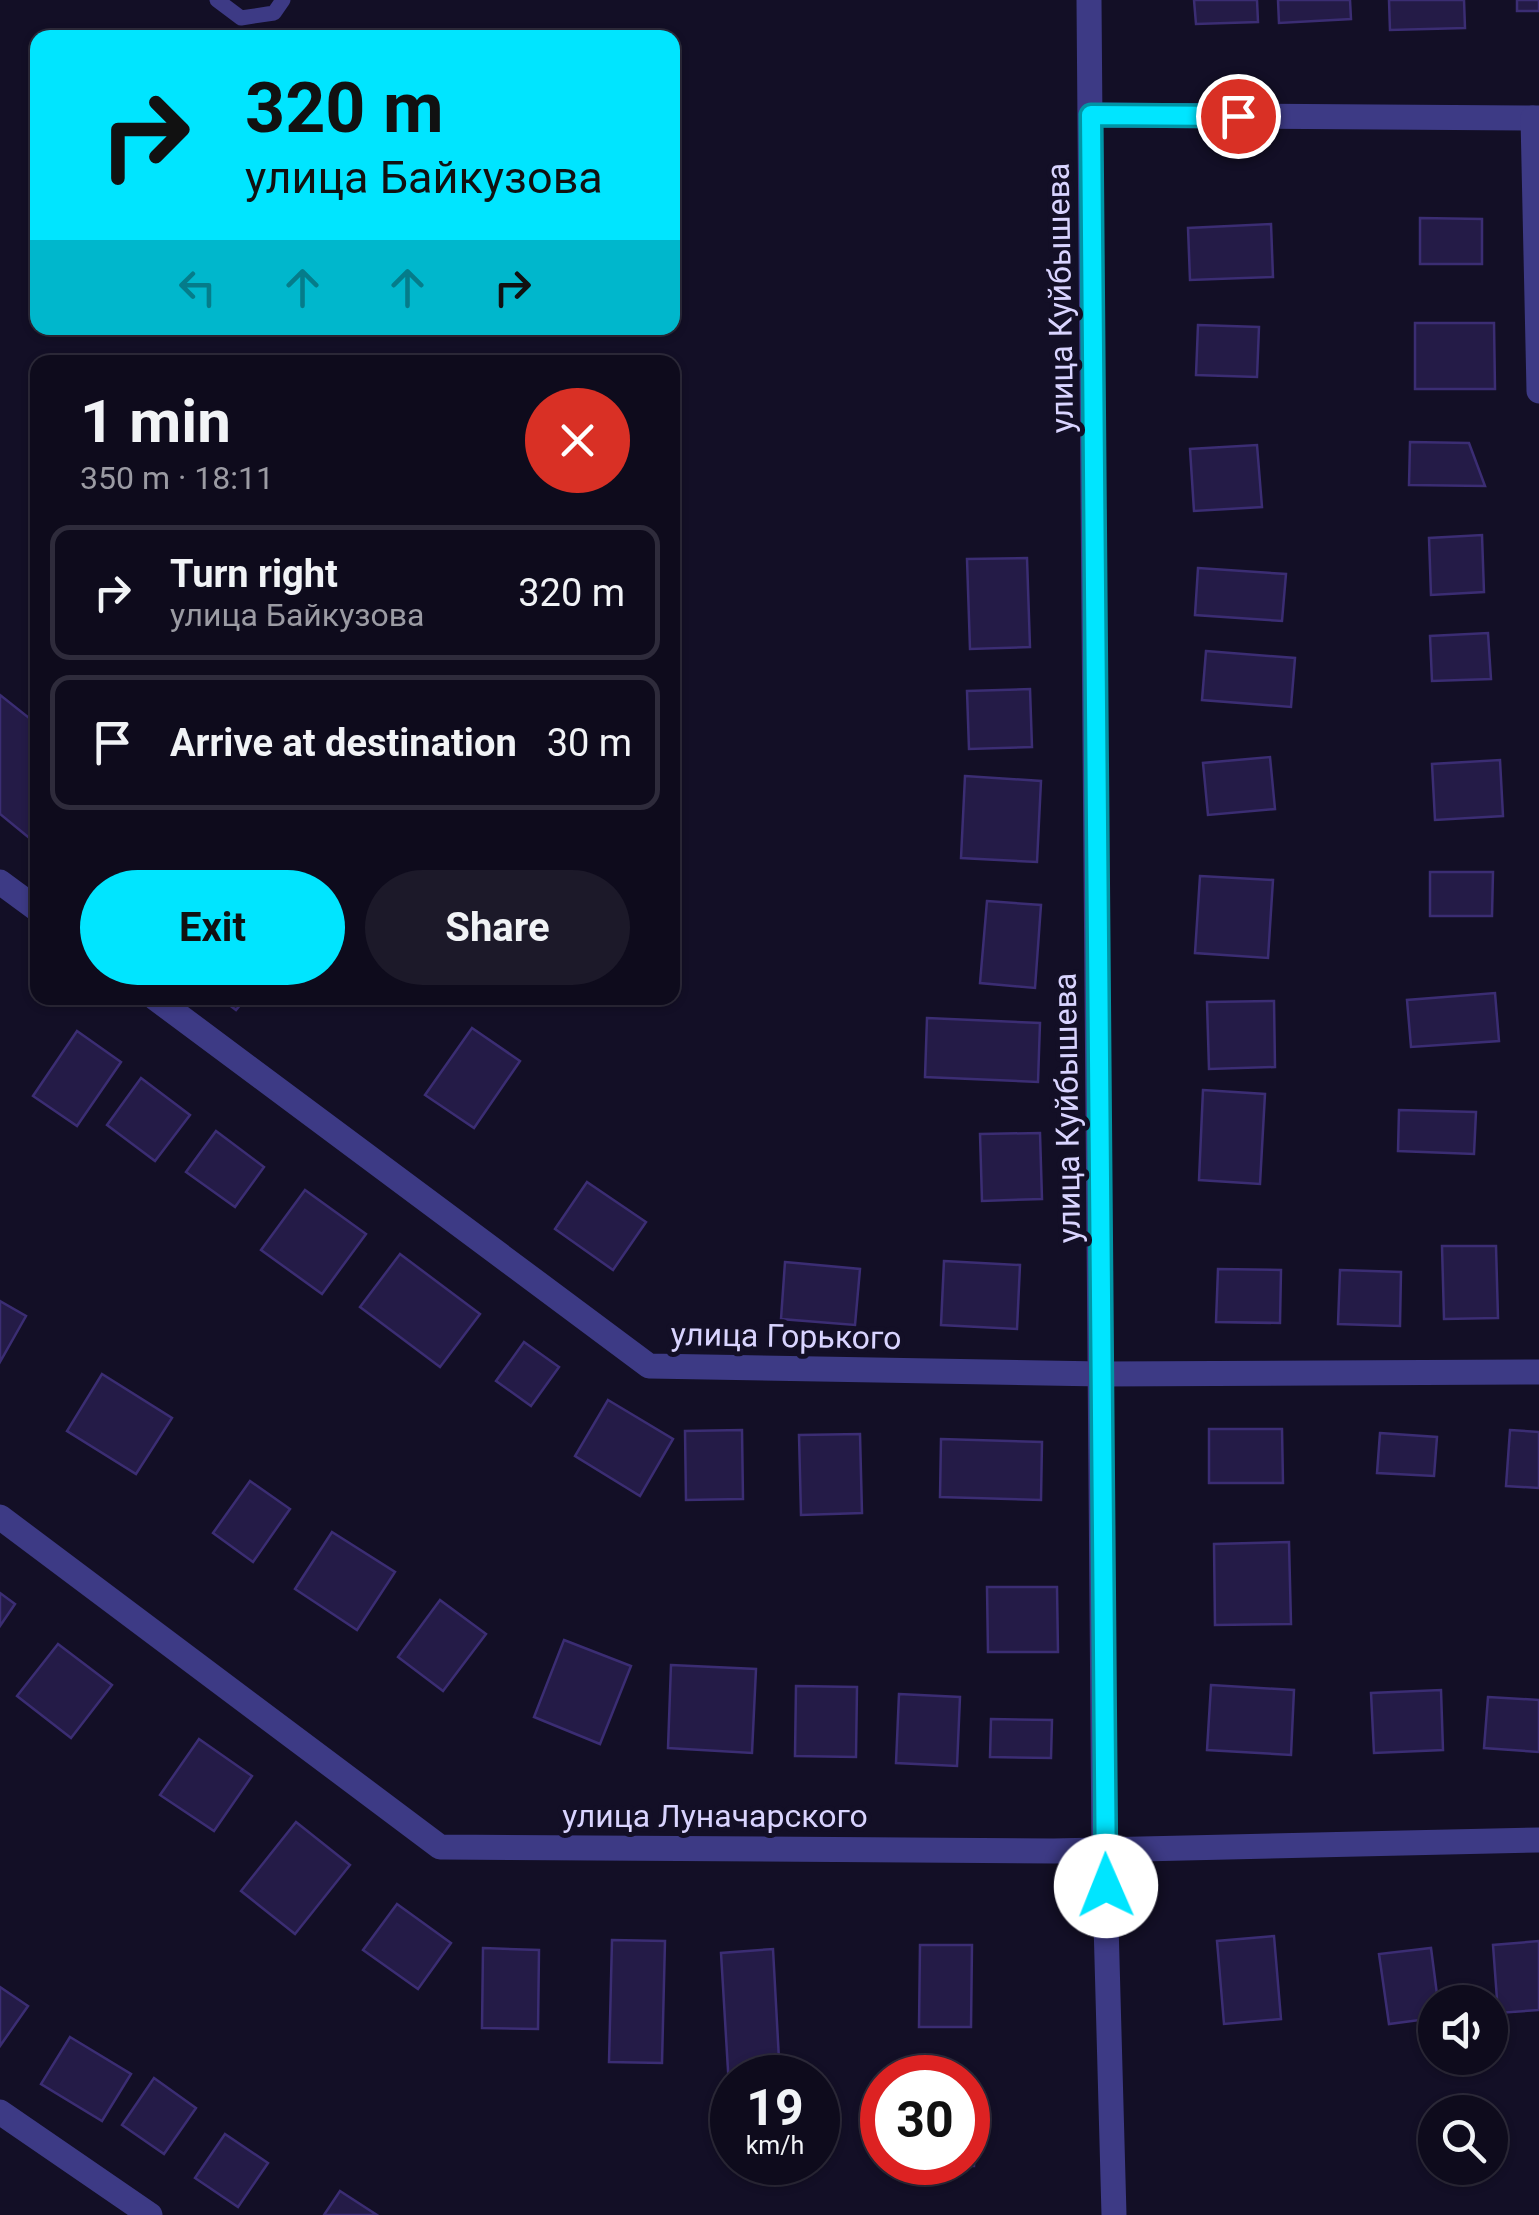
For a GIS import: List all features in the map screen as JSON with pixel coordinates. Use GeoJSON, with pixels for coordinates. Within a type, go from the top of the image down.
{"type":"FeatureCollection","features":[{"type":"Feature","properties":{"kind":"street","name":"улица Куйбышева"},"geometry":{"type":"LineString","coordinates":[[1089,0],[1104,1850],[1114,2215]]}},
{"type":"Feature","properties":{"kind":"street"},"geometry":{"type":"LineString","coordinates":[[1091,115],[1536,118],[1539,391]]}},
{"type":"Feature","properties":{"kind":"street"},"geometry":{"type":"LineString","coordinates":[[0,882],[30,904]]}},
{"type":"Feature","properties":{"kind":"street","name":"улица Горького"},"geometry":{"type":"LineString","coordinates":[[164,1005],[649,1366],[1102,1374],[1539,1372]]}},
{"type":"Feature","properties":{"kind":"street","name":"улица Луначарского"},"geometry":{"type":"LineString","coordinates":[[0,1517],[440,1846],[1104,1850],[1539,1840]]}},
{"type":"Feature","properties":{"kind":"street"},"geometry":{"type":"LineString","coordinates":[[0,2112],[150,2215]]}},
{"type":"Feature","properties":{"kind":"lane"},"geometry":{"type":"LineString","coordinates":[[217,0],[242,18],[274,12],[283,0]]}},
{"type":"Feature","properties":{"kind":"building"},"geometry":{"type":"Polygon","coordinates":[[[1194,0],[1257,0],[1258,22],[1196,24],[1194,0]]]}},
{"type":"Feature","properties":{"kind":"building"},"geometry":{"type":"Polygon","coordinates":[[[1278,0],[1350,0],[1351,19],[1279,23],[1278,0]]]}},
{"type":"Feature","properties":{"kind":"building"},"geometry":{"type":"Polygon","coordinates":[[[1389,0],[1464,0],[1465,28],[1390,30],[1389,0]]]}},
{"type":"Feature","properties":{"kind":"building"},"geometry":{"type":"Polygon","coordinates":[[[1517,0],[1539,0],[1539,11],[1517,11],[1517,0]]]}},
{"type":"Feature","properties":{"kind":"building"},"geometry":{"type":"Polygon","coordinates":[[[1420,218],[1482,219],[1482,264],[1420,264],[1420,218]]]}},
{"type":"Feature","properties":{"kind":"building"},"geometry":{"type":"Polygon","coordinates":[[[1271,224],[1273,277],[1190,280],[1188,228],[1271,224]]]}},
{"type":"Feature","properties":{"kind":"building"},"geometry":{"type":"Polygon","coordinates":[[[1415,323],[1494,323],[1495,389],[1415,389],[1415,323]]]}},
{"type":"Feature","properties":{"kind":"building"},"geometry":{"type":"Polygon","coordinates":[[[1198,325],[1259,327],[1257,377],[1196,375],[1198,325]]]}},
{"type":"Feature","properties":{"kind":"building"},"geometry":{"type":"Polygon","coordinates":[[[1410,442],[1469,443],[1485,486],[1409,485],[1410,442]]]}},
{"type":"Feature","properties":{"kind":"building"},"geometry":{"type":"Polygon","coordinates":[[[1257,445],[1262,507],[1194,511],[1190,449],[1257,445]]]}},
{"type":"Feature","properties":{"kind":"building"},"geometry":{"type":"Polygon","coordinates":[[[1482,535],[1484,592],[1431,595],[1429,538],[1482,535]]]}},
{"type":"Feature","properties":{"kind":"building"},"geometry":{"type":"Polygon","coordinates":[[[1027,558],[1030,647],[970,649],[967,559],[1027,558]]]}},
{"type":"Feature","properties":{"kind":"building"},"geometry":{"type":"Polygon","coordinates":[[[1198,568],[1286,574],[1282,621],[1195,615],[1198,568]]]}},
{"type":"Feature","properties":{"kind":"building"},"geometry":{"type":"Polygon","coordinates":[[[1488,633],[1491,679],[1432,681],[1430,636],[1488,633]]]}},
{"type":"Feature","properties":{"kind":"building"},"geometry":{"type":"Polygon","coordinates":[[[1206,651],[1295,658],[1291,707],[1202,700],[1206,651]]]}},
{"type":"Feature","properties":{"kind":"building"},"geometry":{"type":"Polygon","coordinates":[[[1030,689],[1032,747],[969,749],[967,691],[1030,689]]]}},
{"type":"Feature","properties":{"kind":"building"},"geometry":{"type":"Polygon","coordinates":[[[0,695],[30,719],[30,838],[0,814],[0,695]]]}},
{"type":"Feature","properties":{"kind":"building"},"geometry":{"type":"Polygon","coordinates":[[[1270,757],[1275,809],[1208,815],[1203,763],[1270,757]]]}},
{"type":"Feature","properties":{"kind":"building"},"geometry":{"type":"Polygon","coordinates":[[[1500,760],[1503,816],[1435,820],[1432,764],[1500,760]]]}},
{"type":"Feature","properties":{"kind":"building"},"geometry":{"type":"Polygon","coordinates":[[[965,776],[1041,781],[1037,862],[961,858],[965,776]]]}},
{"type":"Feature","properties":{"kind":"building"},"geometry":{"type":"Polygon","coordinates":[[[1430,872],[1493,872],[1492,916],[1430,916],[1430,872]]]}},
{"type":"Feature","properties":{"kind":"building"},"geometry":{"type":"Polygon","coordinates":[[[1200,876],[1273,880],[1268,958],[1195,953],[1200,876]]]}},
{"type":"Feature","properties":{"kind":"building"},"geometry":{"type":"Polygon","coordinates":[[[987,901],[1041,905],[1035,988],[980,983],[987,901]]]}},
{"type":"Feature","properties":{"kind":"building"},"geometry":{"type":"Polygon","coordinates":[[[1495,993],[1499,1041],[1411,1047],[1407,1000],[1495,993]]]}},
{"type":"Feature","properties":{"kind":"building"},"geometry":{"type":"Polygon","coordinates":[[[1274,1001],[1275,1067],[1209,1069],[1207,1002],[1274,1001]]]}},
{"type":"Feature","properties":{"kind":"building"},"geometry":{"type":"Polygon","coordinates":[[[927,1018],[1040,1023],[1038,1082],[925,1077],[927,1018]]]}},
{"type":"Feature","properties":{"kind":"building"},"geometry":{"type":"Polygon","coordinates":[[[472,1028],[520,1061],[474,1128],[425,1095],[472,1028]]]}},
{"type":"Feature","properties":{"kind":"building"},"geometry":{"type":"Polygon","coordinates":[[[77,1031],[121,1062],[77,1126],[33,1096],[77,1031]]]}},
{"type":"Feature","properties":{"kind":"building"},"geometry":{"type":"Polygon","coordinates":[[[141,1078],[190,1115],[155,1161],[107,1125],[141,1078]]]}},
{"type":"Feature","properties":{"kind":"building"},"geometry":{"type":"Polygon","coordinates":[[[1203,1090],[1265,1094],[1260,1184],[1199,1180],[1203,1090]]]}},
{"type":"Feature","properties":{"kind":"building"},"geometry":{"type":"Polygon","coordinates":[[[1399,1110],[1476,1112],[1474,1154],[1398,1151],[1399,1110]]]}},
{"type":"Feature","properties":{"kind":"building"},"geometry":{"type":"Polygon","coordinates":[[[216,1131],[264,1167],[235,1207],[186,1172],[216,1131]]]}},
{"type":"Feature","properties":{"kind":"building"},"geometry":{"type":"Polygon","coordinates":[[[1040,1133],[1042,1199],[982,1201],[980,1134],[1040,1133]]]}},
{"type":"Feature","properties":{"kind":"building"},"geometry":{"type":"Polygon","coordinates":[[[587,1182],[646,1222],[613,1270],[555,1229],[587,1182]]]}},
{"type":"Feature","properties":{"kind":"building"},"geometry":{"type":"Polygon","coordinates":[[[305,1190],[366,1234],[322,1294],[261,1250],[305,1190]]]}},
{"type":"Feature","properties":{"kind":"building"},"geometry":{"type":"Polygon","coordinates":[[[1442,1246],[1496,1246],[1498,1318],[1444,1319],[1442,1246]]]}},
{"type":"Feature","properties":{"kind":"building"},"geometry":{"type":"Polygon","coordinates":[[[400,1254],[480,1314],[440,1367],[360,1307],[400,1254]]]}},
{"type":"Feature","properties":{"kind":"building"},"geometry":{"type":"Polygon","coordinates":[[[944,1261],[1020,1265],[1017,1329],[941,1325],[944,1261]]]}},
{"type":"Feature","properties":{"kind":"building"},"geometry":{"type":"Polygon","coordinates":[[[785,1262],[860,1269],[855,1325],[781,1319],[785,1262]]]}},
{"type":"Feature","properties":{"kind":"building"},"geometry":{"type":"Polygon","coordinates":[[[1218,1269],[1281,1270],[1280,1323],[1216,1322],[1218,1269]]]}},
{"type":"Feature","properties":{"kind":"building"},"geometry":{"type":"Polygon","coordinates":[[[1340,1270],[1401,1272],[1400,1326],[1338,1324],[1340,1270]]]}},
{"type":"Feature","properties":{"kind":"building"},"geometry":{"type":"Polygon","coordinates":[[[0,1301],[26,1316],[0,1362],[0,1301]]]}},
{"type":"Feature","properties":{"kind":"building"},"geometry":{"type":"Polygon","coordinates":[[[524,1342],[559,1367],[531,1406],[496,1381],[524,1342]]]}},
{"type":"Feature","properties":{"kind":"building"},"geometry":{"type":"Polygon","coordinates":[[[102,1374],[172,1418],[136,1474],[67,1431],[102,1374]]]}},
{"type":"Feature","properties":{"kind":"building"},"geometry":{"type":"Polygon","coordinates":[[[608,1400],[673,1439],[640,1496],[575,1456],[608,1400]]]}},
{"type":"Feature","properties":{"kind":"building"},"geometry":{"type":"Polygon","coordinates":[[[1209,1429],[1282,1429],[1283,1483],[1209,1483],[1209,1429]]]}},
{"type":"Feature","properties":{"kind":"building"},"geometry":{"type":"Polygon","coordinates":[[[742,1430],[743,1499],[686,1500],[685,1431],[742,1430]]]}},
{"type":"Feature","properties":{"kind":"building"},"geometry":{"type":"Polygon","coordinates":[[[1510,1430],[1539,1432],[1539,1488],[1506,1486],[1510,1430]]]}},
{"type":"Feature","properties":{"kind":"building"},"geometry":{"type":"Polygon","coordinates":[[[1380,1433],[1437,1437],[1434,1476],[1377,1473],[1380,1433]]]}},
{"type":"Feature","properties":{"kind":"building"},"geometry":{"type":"Polygon","coordinates":[[[860,1434],[862,1513],[801,1515],[799,1435],[860,1434]]]}},
{"type":"Feature","properties":{"kind":"building"},"geometry":{"type":"Polygon","coordinates":[[[941,1439],[1042,1442],[1041,1500],[940,1497],[941,1439]]]}},
{"type":"Feature","properties":{"kind":"building"},"geometry":{"type":"Polygon","coordinates":[[[250,1481],[290,1509],[253,1562],[213,1533],[250,1481]]]}},
{"type":"Feature","properties":{"kind":"building"},"geometry":{"type":"Polygon","coordinates":[[[332,1532],[395,1572],[357,1630],[295,1589],[332,1532]]]}},
{"type":"Feature","properties":{"kind":"building"},"geometry":{"type":"Polygon","coordinates":[[[1289,1542],[1291,1624],[1215,1625],[1214,1544],[1289,1542]]]}},
{"type":"Feature","properties":{"kind":"building"},"geometry":{"type":"Polygon","coordinates":[[[987,1587],[1057,1587],[1058,1652],[988,1652],[987,1587]]]}},
{"type":"Feature","properties":{"kind":"building"},"geometry":{"type":"Polygon","coordinates":[[[0,1593],[15,1604],[0,1626],[0,1593]]]}},
{"type":"Feature","properties":{"kind":"building"},"geometry":{"type":"Polygon","coordinates":[[[440,1600],[486,1634],[443,1691],[398,1657],[440,1600]]]}},
{"type":"Feature","properties":{"kind":"building"},"geometry":{"type":"Polygon","coordinates":[[[564,1640],[631,1666],[600,1744],[534,1717],[564,1640]]]}},
{"type":"Feature","properties":{"kind":"building"},"geometry":{"type":"Polygon","coordinates":[[[58,1644],[112,1685],[71,1738],[17,1696],[58,1644]]]}},
{"type":"Feature","properties":{"kind":"building"},"geometry":{"type":"Polygon","coordinates":[[[671,1665],[756,1669],[752,1753],[668,1748],[671,1665]]]}},
{"type":"Feature","properties":{"kind":"building"},"geometry":{"type":"Polygon","coordinates":[[[1211,1685],[1294,1690],[1291,1755],[1207,1750],[1211,1685]]]}},
{"type":"Feature","properties":{"kind":"building"},"geometry":{"type":"Polygon","coordinates":[[[796,1686],[857,1687],[856,1757],[795,1756],[796,1686]]]}},
{"type":"Feature","properties":{"kind":"building"},"geometry":{"type":"Polygon","coordinates":[[[1441,1690],[1443,1750],[1374,1753],[1371,1693],[1441,1690]]]}},
{"type":"Feature","properties":{"kind":"building"},"geometry":{"type":"Polygon","coordinates":[[[899,1694],[960,1697],[957,1766],[896,1763],[899,1694]]]}},
{"type":"Feature","properties":{"kind":"building"},"geometry":{"type":"Polygon","coordinates":[[[1488,1697],[1539,1700],[1539,1752],[1484,1748],[1488,1697]]]}},
{"type":"Feature","properties":{"kind":"building"},"geometry":{"type":"Polygon","coordinates":[[[991,1719],[1052,1720],[1051,1758],[990,1757],[991,1719]]]}},
{"type":"Feature","properties":{"kind":"building"},"geometry":{"type":"Polygon","coordinates":[[[199,1739],[252,1776],[214,1831],[160,1795],[199,1739]]]}},
{"type":"Feature","properties":{"kind":"building"},"geometry":{"type":"Polygon","coordinates":[[[296,1822],[350,1865],[295,1934],[241,1891],[296,1822]]]}},
{"type":"Feature","properties":{"kind":"building"},"geometry":{"type":"Polygon","coordinates":[[[397,1904],[451,1943],[418,1989],[363,1950],[397,1904]]]}},
{"type":"Feature","properties":{"kind":"building"},"geometry":{"type":"Polygon","coordinates":[[[1274,1936],[1281,2019],[1224,2024],[1217,1941],[1274,1936]]]}},
{"type":"Feature","properties":{"kind":"building"},"geometry":{"type":"Polygon","coordinates":[[[612,1940],[665,1941],[662,2063],[609,2062],[612,1940]]]}},
{"type":"Feature","properties":{"kind":"building"},"geometry":{"type":"Polygon","coordinates":[[[1539,1941],[1539,2010],[1508,2012],[1508,1985],[1496,1985],[1493,1945],[1539,1941]]]}},
{"type":"Feature","properties":{"kind":"building"},"geometry":{"type":"Polygon","coordinates":[[[920,1945],[972,1945],[971,2027],[919,2027],[920,1945]]]}},
{"type":"Feature","properties":{"kind":"building"},"geometry":{"type":"Polygon","coordinates":[[[483,1948],[539,1950],[538,2029],[482,2028],[483,1948]]]}},
{"type":"Feature","properties":{"kind":"building"},"geometry":{"type":"Polygon","coordinates":[[[1431,1948],[1436,1985],[1418,1985],[1418,2020],[1389,2024],[1379,1954],[1431,1948]]]}},
{"type":"Feature","properties":{"kind":"building"},"geometry":{"type":"Polygon","coordinates":[[[773,1949],[779,2055],[727,2055],[721,1953],[773,1949]]]}},
{"type":"Feature","properties":{"kind":"building"},"geometry":{"type":"Polygon","coordinates":[[[0,1987],[28,2006],[0,2046],[0,1987]]]}},
{"type":"Feature","properties":{"kind":"building"},"geometry":{"type":"Polygon","coordinates":[[[70,2037],[131,2074],[102,2121],[41,2084],[70,2037]]]}},
{"type":"Feature","properties":{"kind":"building"},"geometry":{"type":"Polygon","coordinates":[[[154,2078],[196,2108],[164,2154],[122,2125],[154,2078]]]}},
{"type":"Feature","properties":{"kind":"building"},"geometry":{"type":"Polygon","coordinates":[[[225,2134],[268,2163],[238,2207],[195,2178],[225,2134]]]}},
{"type":"Feature","properties":{"kind":"building"},"geometry":{"type":"Polygon","coordinates":[[[340,2191],[377,2215],[324,2215],[340,2191]]]}},
{"type":"Feature","properties":{"kind":"route"},"geometry":{"type":"LineString","coordinates":[[1106,1886],[1091,115],[1238,116]]}}]}
